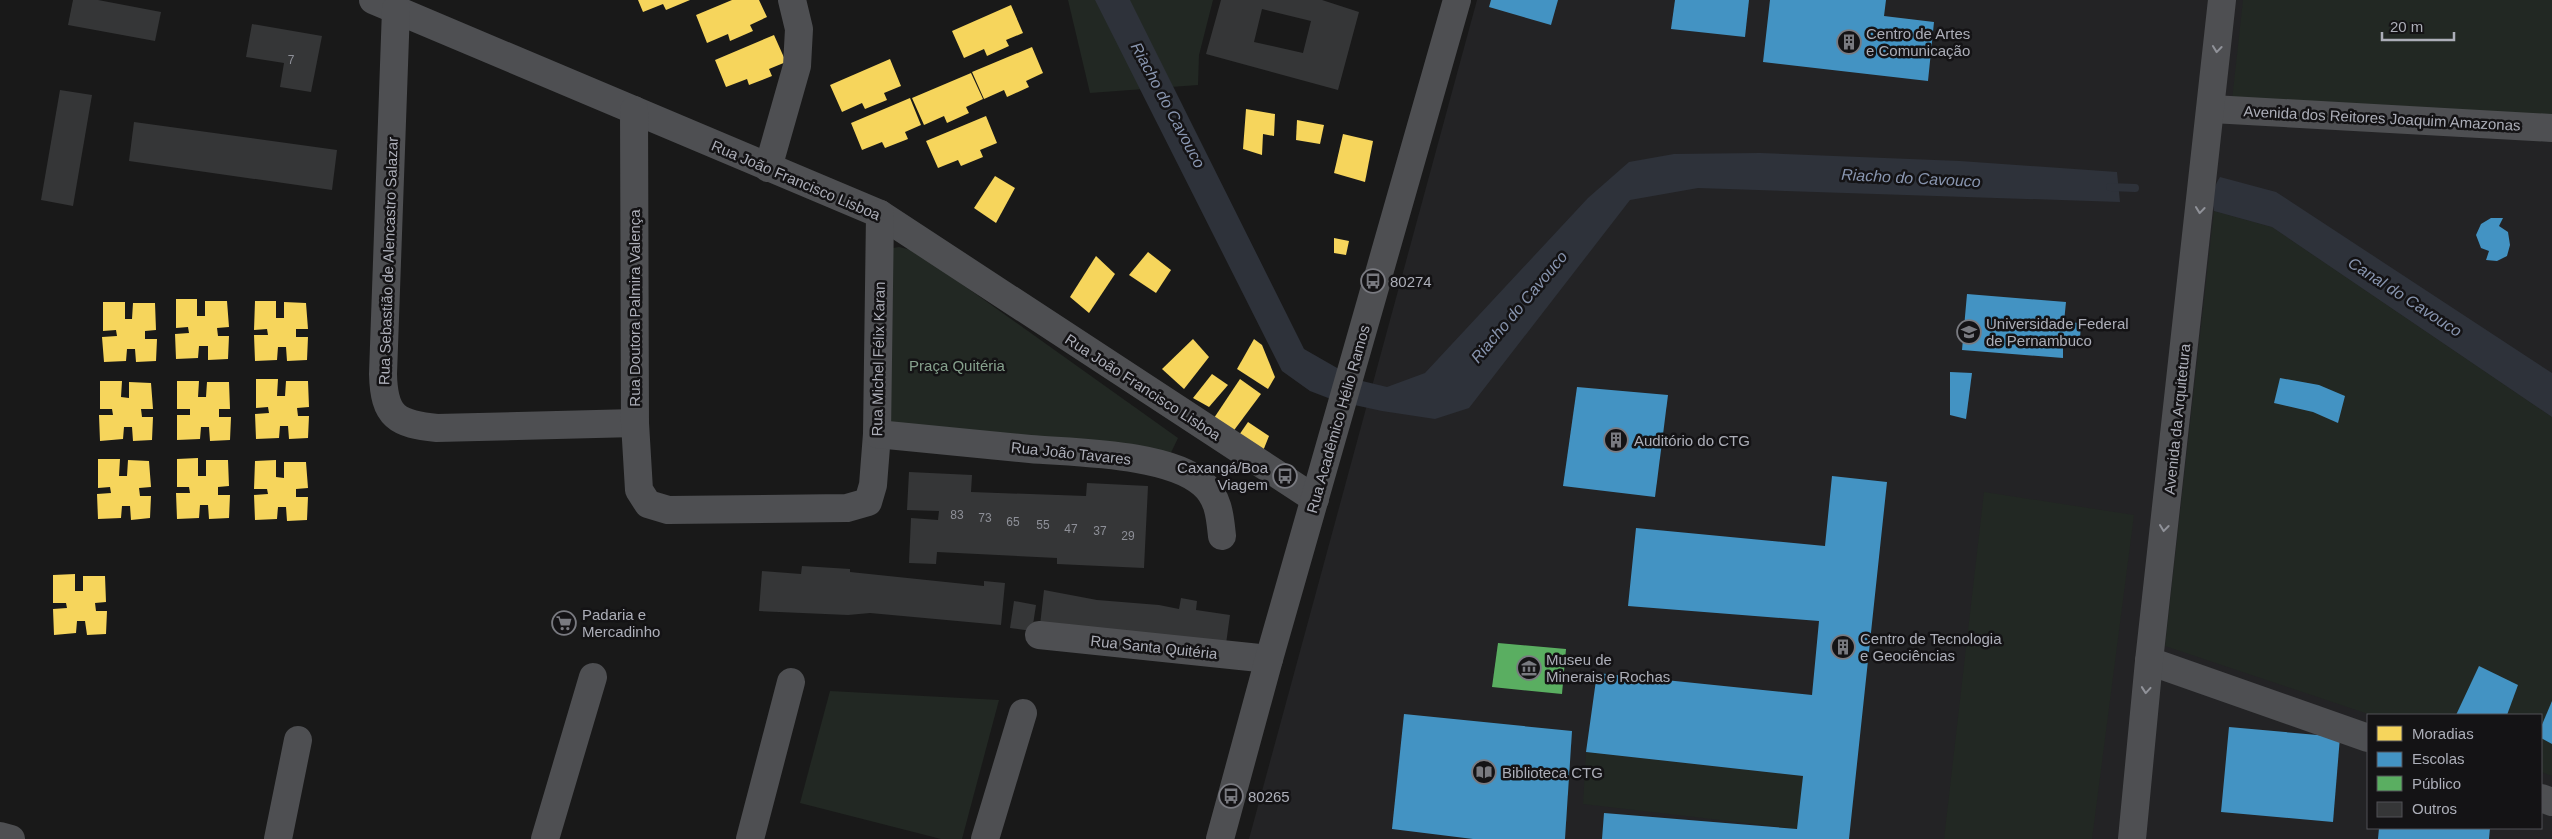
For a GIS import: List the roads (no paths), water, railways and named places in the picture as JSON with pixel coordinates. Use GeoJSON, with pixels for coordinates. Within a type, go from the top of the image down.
{"type":"FeatureCollection","features":[{"type":"Feature","properties":{"kind":"street"},"geometry":{"type":"LineString","coordinates":[[768,168],[797,66],[799,29],[792,0]]}},
{"type":"Feature","properties":{"kind":"street","name":"Rua Acadêmico Hélio Ramos"},"geometry":{"type":"LineString","coordinates":[[1220,839],[1269,659],[1457,0]]}},
{"type":"Feature","properties":{"kind":"street","name":"Avenida da Arquitetura"},"geometry":{"type":"LineString","coordinates":[[2132,839],[2149,661],[2212,109],[2222,0]]}},
{"type":"Feature","properties":{"kind":"street","name":"Rua João Francisco Lisboa"},"geometry":{"type":"LineString","coordinates":[[384,5],[880,214],[1315,499]]}},
{"type":"Feature","properties":{"kind":"street","name":"Rua Sebastião de Alencastro Salazar"},"geometry":{"type":"LineString","coordinates":[[384,5],[383,393],[392,413],[406,424],[437,428],[635,423]]}},
{"type":"Feature","properties":{"kind":"street","name":"Avenida dos Reitores Joaquim Amazonas"},"geometry":{"type":"LineString","coordinates":[[2212,109],[2552,128]]}},
{"type":"Feature","properties":{"kind":"street","name":"Rua Doutora Palmira Valença"},"geometry":{"type":"LineString","coordinates":[[634,110],[635,423],[639,490],[648,504],[668,510],[847,508],[868,502]]}},
{"type":"Feature","properties":{"kind":"street","name":"Rua Michel Félix Karan"},"geometry":{"type":"LineString","coordinates":[[868,502],[872,485],[877,434],[880,214]]}},
{"type":"Feature","properties":{"kind":"street","name":"Rua João Tavares"},"geometry":{"type":"LineString","coordinates":[[877,434],[1126,458],[1176,468],[1204,484],[1213,495],[1219,508],[1222,536]]}},
{"type":"Feature","properties":{"kind":"street","name":"Rua Santa Quitéria"},"geometry":{"type":"LineString","coordinates":[[1039,635],[1269,659]]}},
{"type":"Feature","properties":{"kind":"street"},"geometry":{"type":"LineString","coordinates":[[2149,661],[2367,738]]}},
{"type":"Feature","properties":{"kind":"street"},"geometry":{"type":"LineString","coordinates":[[545,839],[593,677]]}},
{"type":"Feature","properties":{"kind":"street"},"geometry":{"type":"LineString","coordinates":[[750,839],[791,682]]}},
{"type":"Feature","properties":{"kind":"street"},"geometry":{"type":"LineString","coordinates":[[985,839],[1023,713]]}},
{"type":"Feature","properties":{"kind":"street"},"geometry":{"type":"LineString","coordinates":[[278,839],[298,740]]}},
{"type":"Feature","properties":{"kind":"street"},"geometry":{"type":"LineString","coordinates":[[0,836],[11,839]]}},
{"type":"Feature","properties":{"kind":"water"},"geometry":{"type":"Polygon","coordinates":[[[1095,0],[1130,0],[1304,349],[1358,380],[1387,387],[1425,373],[1588,198],[1629,162],[1674,154],[1760,153],[1960,161],[2117,172],[2120,202],[1698,188],[1630,200],[1469,408],[1435,419],[1382,411],[1336,401],[1310,391],[1282,371],[1095,0]]]}},
{"type":"Feature","properties":{"kind":"water","name":"Canal do Cavouco"},"geometry":{"type":"Polygon","coordinates":[[[2220,177],[2276,192],[2552,373],[2552,417],[2272,227],[2214,211],[2213,193],[2220,177]]]}},
{"type":"Feature","properties":{"kind":"waterway","name":"Riacho do Cavouco"},"geometry":{"type":"LineString","coordinates":[[2110,187],[2135,188]]}},
{"type":"Feature","properties":{"kind":"place","name":"Centro de Artes e Comunicação"},"geometry":{"type":"Point","coordinates":[1849,42]}},
{"type":"Feature","properties":{"kind":"place","name":"80274"},"geometry":{"type":"Point","coordinates":[1373,281]}},
{"type":"Feature","properties":{"kind":"place","name":"Universidade Federal de Pernambuco"},"geometry":{"type":"Point","coordinates":[1969,332]}},
{"type":"Feature","properties":{"kind":"place","name":"Auditório do CTG"},"geometry":{"type":"Point","coordinates":[1616,440]}},
{"type":"Feature","properties":{"kind":"place","name":"Caxangá/Boa Viagem"},"geometry":{"type":"Point","coordinates":[1285,476]}},
{"type":"Feature","properties":{"kind":"place","name":"Padaria e Mercadinho"},"geometry":{"type":"Point","coordinates":[564,623]}},
{"type":"Feature","properties":{"kind":"place","name":"Centro de Tecnologia e Geociências"},"geometry":{"type":"Point","coordinates":[1843,647]}},
{"type":"Feature","properties":{"kind":"place","name":"Museu de Minerais e Rochas"},"geometry":{"type":"Point","coordinates":[1529,668]}},
{"type":"Feature","properties":{"kind":"place","name":"Biblioteca CTG"},"geometry":{"type":"Point","coordinates":[1484,772]}},
{"type":"Feature","properties":{"kind":"place","name":"80265"},"geometry":{"type":"Point","coordinates":[1231,796]}},
{"type":"Feature","properties":{"kind":"park label","name":"Praça Quitéria"},"geometry":{"type":"Point","coordinates":[957,365]}}]}
